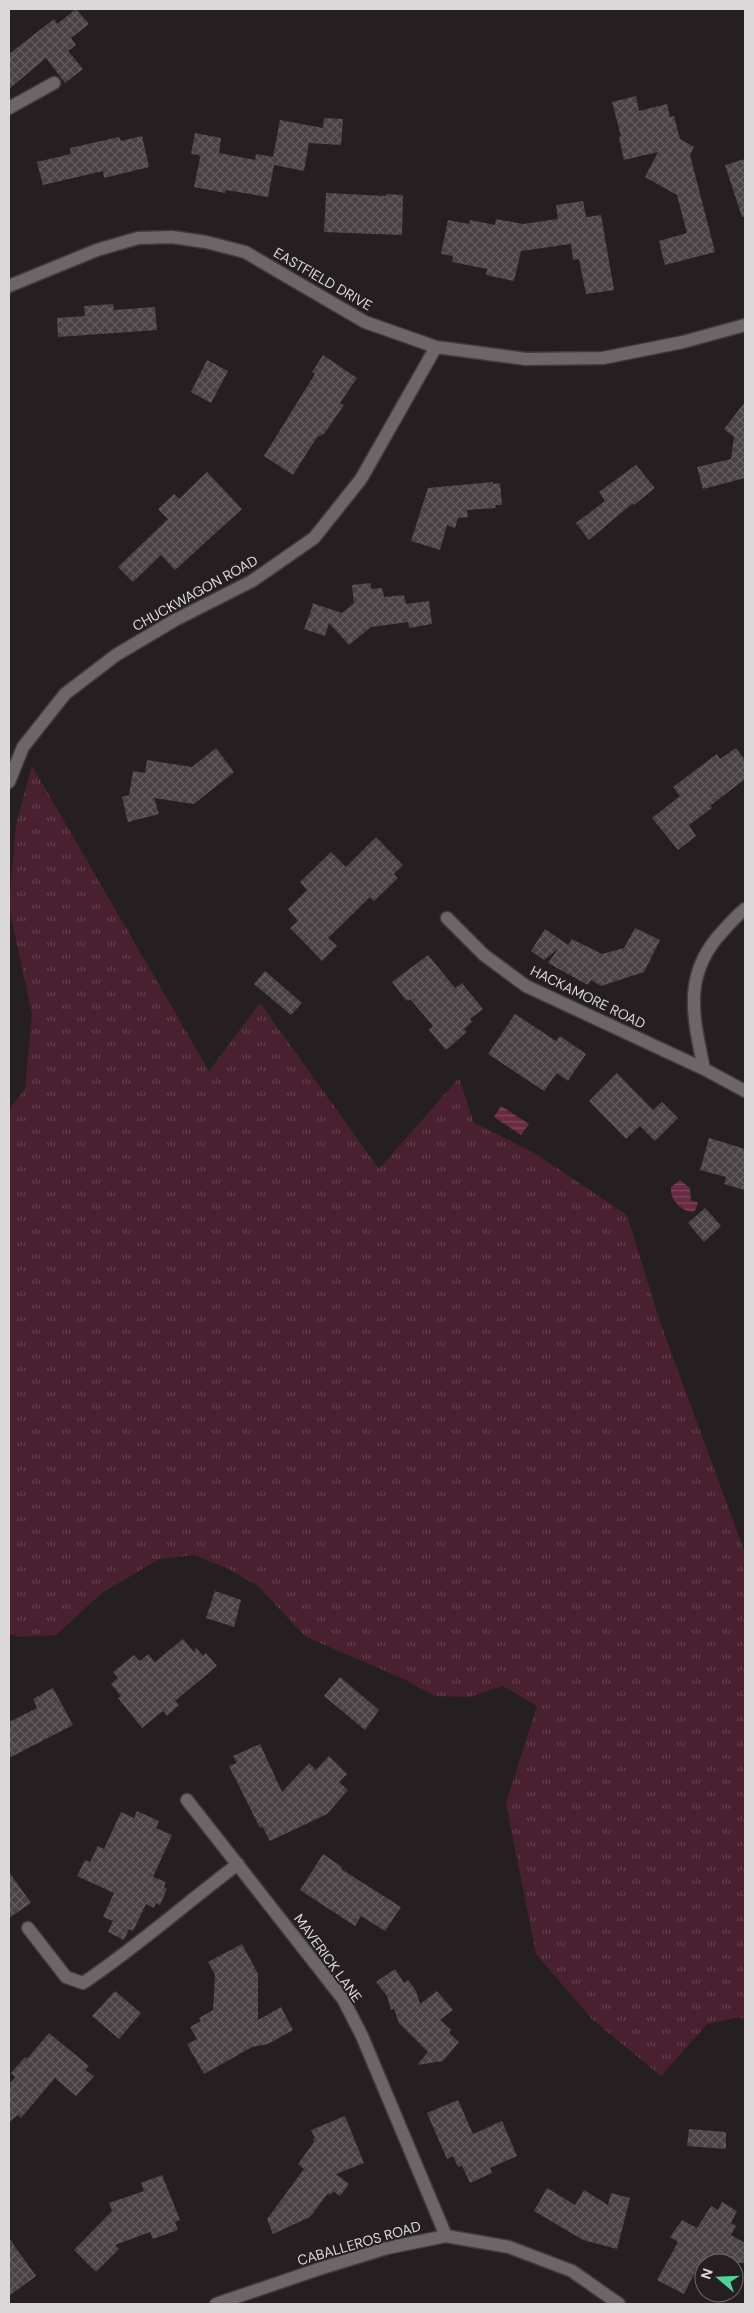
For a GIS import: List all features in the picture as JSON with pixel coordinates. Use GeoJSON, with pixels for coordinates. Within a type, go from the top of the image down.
{"type":"FeatureCollection","features":[{"type":"Feature","properties":{"kind":"street"},"geometry":{"type":"LineString","coordinates":[[9,108],[54,83]]}},
{"type":"Feature","properties":{"kind":"street","name":"EASTFIELD DRIVE"},"geometry":{"type":"LineString","coordinates":[[9,286],[97,250],[138,238],[172,237],[206,242],[245,252],[365,322],[436,347],[526,359],[603,358],[683,342],[745,325]]}},
{"type":"Feature","properties":{"kind":"street","name":"CHUCKWAGON ROAD"},"geometry":{"type":"LineString","coordinates":[[9,782],[23,747],[66,694],[116,655],[175,620],[252,581],[314,538],[361,479],[436,347]]}},
{"type":"Feature","properties":{"kind":"street"},"geometry":{"type":"LineString","coordinates":[[745,909],[711,943],[698,966],[693,991],[695,1025],[704,1069],[745,1091]]}},
{"type":"Feature","properties":{"kind":"street","name":"HACKAMORE ROAD"},"geometry":{"type":"LineString","coordinates":[[446,918],[484,955],[526,986],[704,1069]]}},
{"type":"Feature","properties":{"kind":"street","name":"MAVERICK LANE"},"geometry":{"type":"LineString","coordinates":[[188,1800],[343,1999],[362,2036],[446,2236]]}},
{"type":"Feature","properties":{"kind":"street"},"geometry":{"type":"LineString","coordinates":[[28,1928],[66,1977],[83,1983],[238,1864]]}},
{"type":"Feature","properties":{"kind":"street","name":"CABALLEROS ROAD"},"geometry":{"type":"LineString","coordinates":[[216,2304],[387,2248],[446,2236],[509,2247],[572,2271],[619,2304]]}},
{"type":"Feature","properties":{"kind":"green space"},"geometry":{"type":"Polygon","coordinates":[[[32,766],[209,1071],[260,1003],[379,1169],[459,1078],[474,1123],[533,1152],[627,1215],[660,1322],[745,1553],[745,2020],[740,2017],[707,2024],[661,2076],[593,2020],[536,1954],[506,1803],[537,1706],[503,1686],[469,1697],[434,1696],[404,1679],[306,1637],[258,1586],[227,1568],[194,1555],[159,1559],[102,1593],[56,1635],[20,1637],[9,1634],[9,1109],[25,1089],[32,1014],[9,908],[16,824],[32,766]]]}},
{"type":"Feature","properties":{"kind":"shaded area"},"geometry":{"type":"Polygon","coordinates":[[[501,1106],[529,1124],[521,1135],[494,1117],[501,1106]]]}},
{"type":"Feature","properties":{"kind":"shaded area"},"geometry":{"type":"Polygon","coordinates":[[[680,1180],[690,1188],[691,1201],[698,1202],[695,1211],[692,1212],[680,1207],[672,1196],[671,1187],[680,1180]]]}},
{"type":"Feature","properties":{"kind":"building"},"geometry":{"type":"Polygon","coordinates":[[[76,9],[89,24],[71,38],[76,45],[68,51],[83,69],[65,83],[46,58],[9,89],[9,54],[54,19],[57,24],[76,9]]]}},
{"type":"Feature","properties":{"kind":"building"},"geometry":{"type":"Polygon","coordinates":[[[636,96],[639,111],[667,104],[670,117],[674,116],[680,139],[694,147],[690,155],[715,252],[665,265],[659,241],[687,233],[677,195],[645,177],[658,152],[624,160],[619,137],[621,136],[612,102],[636,96]]]}},
{"type":"Feature","properties":{"kind":"building"},"geometry":{"type":"Polygon","coordinates":[[[324,118],[343,119],[341,145],[309,143],[304,171],[274,165],[268,197],[226,190],[225,193],[194,187],[200,158],[199,155],[191,154],[195,133],[221,138],[219,153],[255,160],[256,154],[273,157],[280,120],[323,128],[324,118]]]}},
{"type":"Feature","properties":{"kind":"building"},"geometry":{"type":"Polygon","coordinates":[[[142,136],[149,167],[104,178],[103,171],[43,185],[37,162],[71,154],[70,148],[119,137],[121,141],[142,136]]]}},
{"type":"Feature","properties":{"kind":"building"},"geometry":{"type":"Polygon","coordinates":[[[745,159],[745,216],[742,217],[725,165],[745,159]]]}},
{"type":"Feature","properties":{"kind":"building"},"geometry":{"type":"Polygon","coordinates":[[[326,193],[403,195],[402,235],[324,232],[326,193]]]}},
{"type":"Feature","properties":{"kind":"building"},"geometry":{"type":"Polygon","coordinates":[[[583,201],[586,217],[601,215],[614,290],[586,294],[579,259],[573,260],[571,244],[521,251],[514,281],[486,275],[487,269],[452,262],[453,256],[441,254],[448,220],[469,224],[470,220],[495,225],[496,219],[523,224],[558,219],[556,205],[583,201]]]}},
{"type":"Feature","properties":{"kind":"building"},"geometry":{"type":"Polygon","coordinates":[[[113,304],[114,310],[155,307],[157,330],[58,337],[57,318],[85,316],[84,306],[113,304]]]}},
{"type":"Feature","properties":{"kind":"building"},"geometry":{"type":"Polygon","coordinates":[[[323,355],[357,378],[340,403],[344,405],[324,434],[317,437],[293,475],[264,456],[315,374],[312,372],[323,355]]]}},
{"type":"Feature","properties":{"kind":"building"},"geometry":{"type":"Polygon","coordinates":[[[207,360],[228,371],[211,403],[191,392],[207,360]]]}},
{"type":"Feature","properties":{"kind":"building"},"geometry":{"type":"Polygon","coordinates":[[[745,402],[745,478],[703,489],[697,467],[731,459],[734,437],[724,429],[745,402]]]}},
{"type":"Feature","properties":{"kind":"building"},"geometry":{"type":"Polygon","coordinates":[[[636,465],[655,488],[634,505],[633,503],[589,540],[576,523],[605,501],[599,492],[636,465]]]}},
{"type":"Feature","properties":{"kind":"building"},"geometry":{"type":"Polygon","coordinates":[[[207,472],[242,509],[175,570],[161,555],[133,582],[118,567],[168,519],[158,509],[174,494],[179,499],[207,472]]]}},
{"type":"Feature","properties":{"kind":"building"},"geometry":{"type":"Polygon","coordinates":[[[493,482],[493,484],[500,483],[502,505],[495,505],[496,508],[467,510],[468,517],[458,518],[455,528],[447,525],[440,550],[411,541],[428,488],[493,482]]]}},
{"type":"Feature","properties":{"kind":"building"},"geometry":{"type":"Polygon","coordinates":[[[371,583],[371,589],[382,588],[384,597],[404,595],[406,604],[429,601],[432,624],[409,628],[408,622],[371,627],[349,645],[329,623],[325,636],[304,629],[313,605],[312,603],[342,613],[354,603],[352,585],[371,583]]]}},
{"type":"Feature","properties":{"kind":"building"},"geometry":{"type":"Polygon","coordinates":[[[216,748],[234,772],[194,804],[154,798],[159,814],[128,822],[122,797],[129,795],[133,771],[145,773],[147,760],[192,767],[216,748]]]}},
{"type":"Feature","properties":{"kind":"building"},"geometry":{"type":"Polygon","coordinates":[[[736,748],[745,760],[745,779],[689,825],[696,836],[678,850],[652,818],[680,796],[673,787],[717,754],[720,759],[736,748]]]}},
{"type":"Feature","properties":{"kind":"building"},"geometry":{"type":"Polygon","coordinates":[[[376,837],[403,865],[394,874],[398,878],[374,901],[370,897],[328,938],[337,946],[322,961],[290,928],[298,921],[288,909],[307,890],[300,882],[331,852],[346,867],[376,837]]]}},
{"type":"Feature","properties":{"kind":"building"},"geometry":{"type":"Polygon","coordinates":[[[635,928],[660,940],[644,972],[601,986],[591,980],[588,985],[548,963],[558,949],[544,960],[531,951],[545,929],[568,945],[572,939],[602,954],[624,948],[635,928]]]}},
{"type":"Feature","properties":{"kind":"building"},"geometry":{"type":"Polygon","coordinates":[[[428,955],[455,988],[462,983],[483,1009],[470,1019],[472,1022],[464,1029],[467,1032],[446,1050],[429,1030],[433,1026],[410,999],[408,1001],[405,999],[392,982],[428,955]]]}},
{"type":"Feature","properties":{"kind":"building"},"geometry":{"type":"Polygon","coordinates":[[[265,971],[302,1003],[291,1015],[254,984],[265,971]]]}},
{"type":"Feature","properties":{"kind":"building"},"geometry":{"type":"Polygon","coordinates":[[[515,1014],[556,1041],[560,1036],[586,1054],[568,1081],[557,1073],[544,1091],[488,1054],[515,1014]]]}},
{"type":"Feature","properties":{"kind":"building"},"geometry":{"type":"Polygon","coordinates":[[[617,1073],[653,1110],[662,1102],[678,1118],[655,1141],[640,1126],[626,1139],[589,1101],[617,1073]]]}},
{"type":"Feature","properties":{"kind":"building"},"geometry":{"type":"Polygon","coordinates":[[[709,1138],[745,1149],[745,1190],[724,1184],[726,1177],[700,1170],[709,1138]]]}},
{"type":"Feature","properties":{"kind":"building"},"geometry":{"type":"Polygon","coordinates":[[[705,1208],[721,1226],[704,1242],[688,1223],[705,1208]]]}},
{"type":"Feature","properties":{"kind":"building"},"geometry":{"type":"Polygon","coordinates":[[[215,1591],[241,1600],[234,1627],[206,1618],[215,1591]]]}},
{"type":"Feature","properties":{"kind":"building"},"geometry":{"type":"Polygon","coordinates":[[[183,1639],[194,1652],[196,1647],[203,1656],[206,1653],[217,1666],[175,1701],[179,1705],[167,1716],[163,1711],[142,1728],[118,1698],[121,1696],[111,1684],[118,1678],[113,1672],[134,1655],[140,1661],[148,1654],[155,1662],[183,1639]]]}},
{"type":"Feature","properties":{"kind":"building"},"geometry":{"type":"Polygon","coordinates":[[[340,1677],[379,1710],[365,1730],[324,1696],[340,1677]]]}},
{"type":"Feature","properties":{"kind":"building"},"geometry":{"type":"Polygon","coordinates":[[[53,1688],[73,1725],[9,1758],[9,1722],[37,1708],[33,1699],[53,1688]]]}},
{"type":"Feature","properties":{"kind":"building"},"geometry":{"type":"Polygon","coordinates":[[[260,1744],[282,1792],[309,1763],[316,1770],[329,1756],[347,1774],[339,1782],[348,1790],[327,1814],[270,1841],[262,1826],[260,1828],[229,1766],[237,1763],[233,1756],[260,1744]]]}},
{"type":"Feature","properties":{"kind":"building"},"geometry":{"type":"Polygon","coordinates":[[[137,1811],[159,1821],[156,1828],[172,1835],[153,1877],[166,1882],[164,1887],[167,1889],[160,1905],[156,1903],[154,1908],[146,1904],[133,1931],[129,1929],[124,1940],[108,1932],[113,1921],[103,1917],[114,1893],[77,1876],[85,1860],[90,1862],[98,1846],[104,1849],[121,1812],[134,1818],[137,1811]]]}},
{"type":"Feature","properties":{"kind":"building"},"geometry":{"type":"Polygon","coordinates":[[[323,1854],[342,1867],[341,1869],[401,1907],[385,1931],[361,1916],[355,1926],[300,1890],[323,1854]]]}},
{"type":"Feature","properties":{"kind":"building"},"geometry":{"type":"Polygon","coordinates":[[[9,1872],[31,1903],[9,1918],[9,1872]]]}},
{"type":"Feature","properties":{"kind":"building"},"geometry":{"type":"Polygon","coordinates":[[[242,1944],[258,1974],[258,2020],[281,2007],[293,2030],[268,2044],[252,2047],[204,2074],[187,2044],[197,2039],[190,2027],[201,2021],[199,2018],[213,2010],[215,1975],[208,1962],[242,1944]]]}},
{"type":"Feature","properties":{"kind":"building"},"geometry":{"type":"Polygon","coordinates":[[[395,1969],[404,1983],[408,1980],[416,1991],[420,2004],[437,1991],[453,2010],[440,2020],[451,2030],[449,2033],[459,2042],[443,2061],[417,2065],[428,2052],[399,2023],[394,2009],[391,2010],[387,1996],[376,1982],[395,1969]]]}},
{"type":"Feature","properties":{"kind":"building"},"geometry":{"type":"Polygon","coordinates":[[[115,1991],[141,2013],[119,2039],[92,2016],[115,1991]]]}},
{"type":"Feature","properties":{"kind":"building"},"geometry":{"type":"Polygon","coordinates":[[[49,2033],[89,2066],[85,2070],[94,2076],[76,2096],[55,2078],[21,2118],[18,2115],[9,2122],[9,2084],[15,2077],[11,2073],[25,2057],[27,2059],[49,2033]]]}},
{"type":"Feature","properties":{"kind":"building"},"geometry":{"type":"Polygon","coordinates":[[[458,2100],[473,2134],[502,2121],[517,2156],[490,2168],[492,2173],[470,2183],[462,2166],[458,2167],[453,2156],[447,2159],[427,2113],[458,2100]]]}},
{"type":"Feature","properties":{"kind":"building"},"geometry":{"type":"Polygon","coordinates":[[[345,2116],[364,2163],[336,2174],[349,2184],[340,2196],[333,2191],[331,2195],[328,2193],[310,2217],[273,2234],[267,2219],[304,2169],[298,2164],[314,2142],[313,2139],[315,2138],[311,2130],[345,2116]]]}},
{"type":"Feature","properties":{"kind":"building"},"geometry":{"type":"Polygon","coordinates":[[[689,2129],[726,2132],[726,2149],[687,2146],[689,2129]]]}},
{"type":"Feature","properties":{"kind":"building"},"geometry":{"type":"Polygon","coordinates":[[[162,2175],[180,2220],[175,2222],[178,2230],[153,2239],[150,2232],[115,2245],[119,2249],[96,2272],[74,2250],[112,2211],[109,2203],[144,2191],[141,2183],[162,2175]]]}},
{"type":"Feature","properties":{"kind":"building"},"geometry":{"type":"Polygon","coordinates":[[[547,2188],[575,2205],[584,2190],[608,2205],[611,2193],[630,2198],[617,2249],[583,2240],[534,2211],[547,2188]]]}},
{"type":"Feature","properties":{"kind":"building"},"geometry":{"type":"Polygon","coordinates":[[[722,2202],[737,2211],[731,2223],[736,2226],[731,2235],[745,2243],[745,2263],[744,2253],[694,2253],[694,2274],[684,2294],[657,2280],[678,2242],[670,2237],[682,2220],[697,2228],[711,2206],[718,2210],[722,2202]]]}},
{"type":"Feature","properties":{"kind":"building"},"geometry":{"type":"Polygon","coordinates":[[[9,2238],[36,2276],[9,2296],[9,2238]]]}}]}
